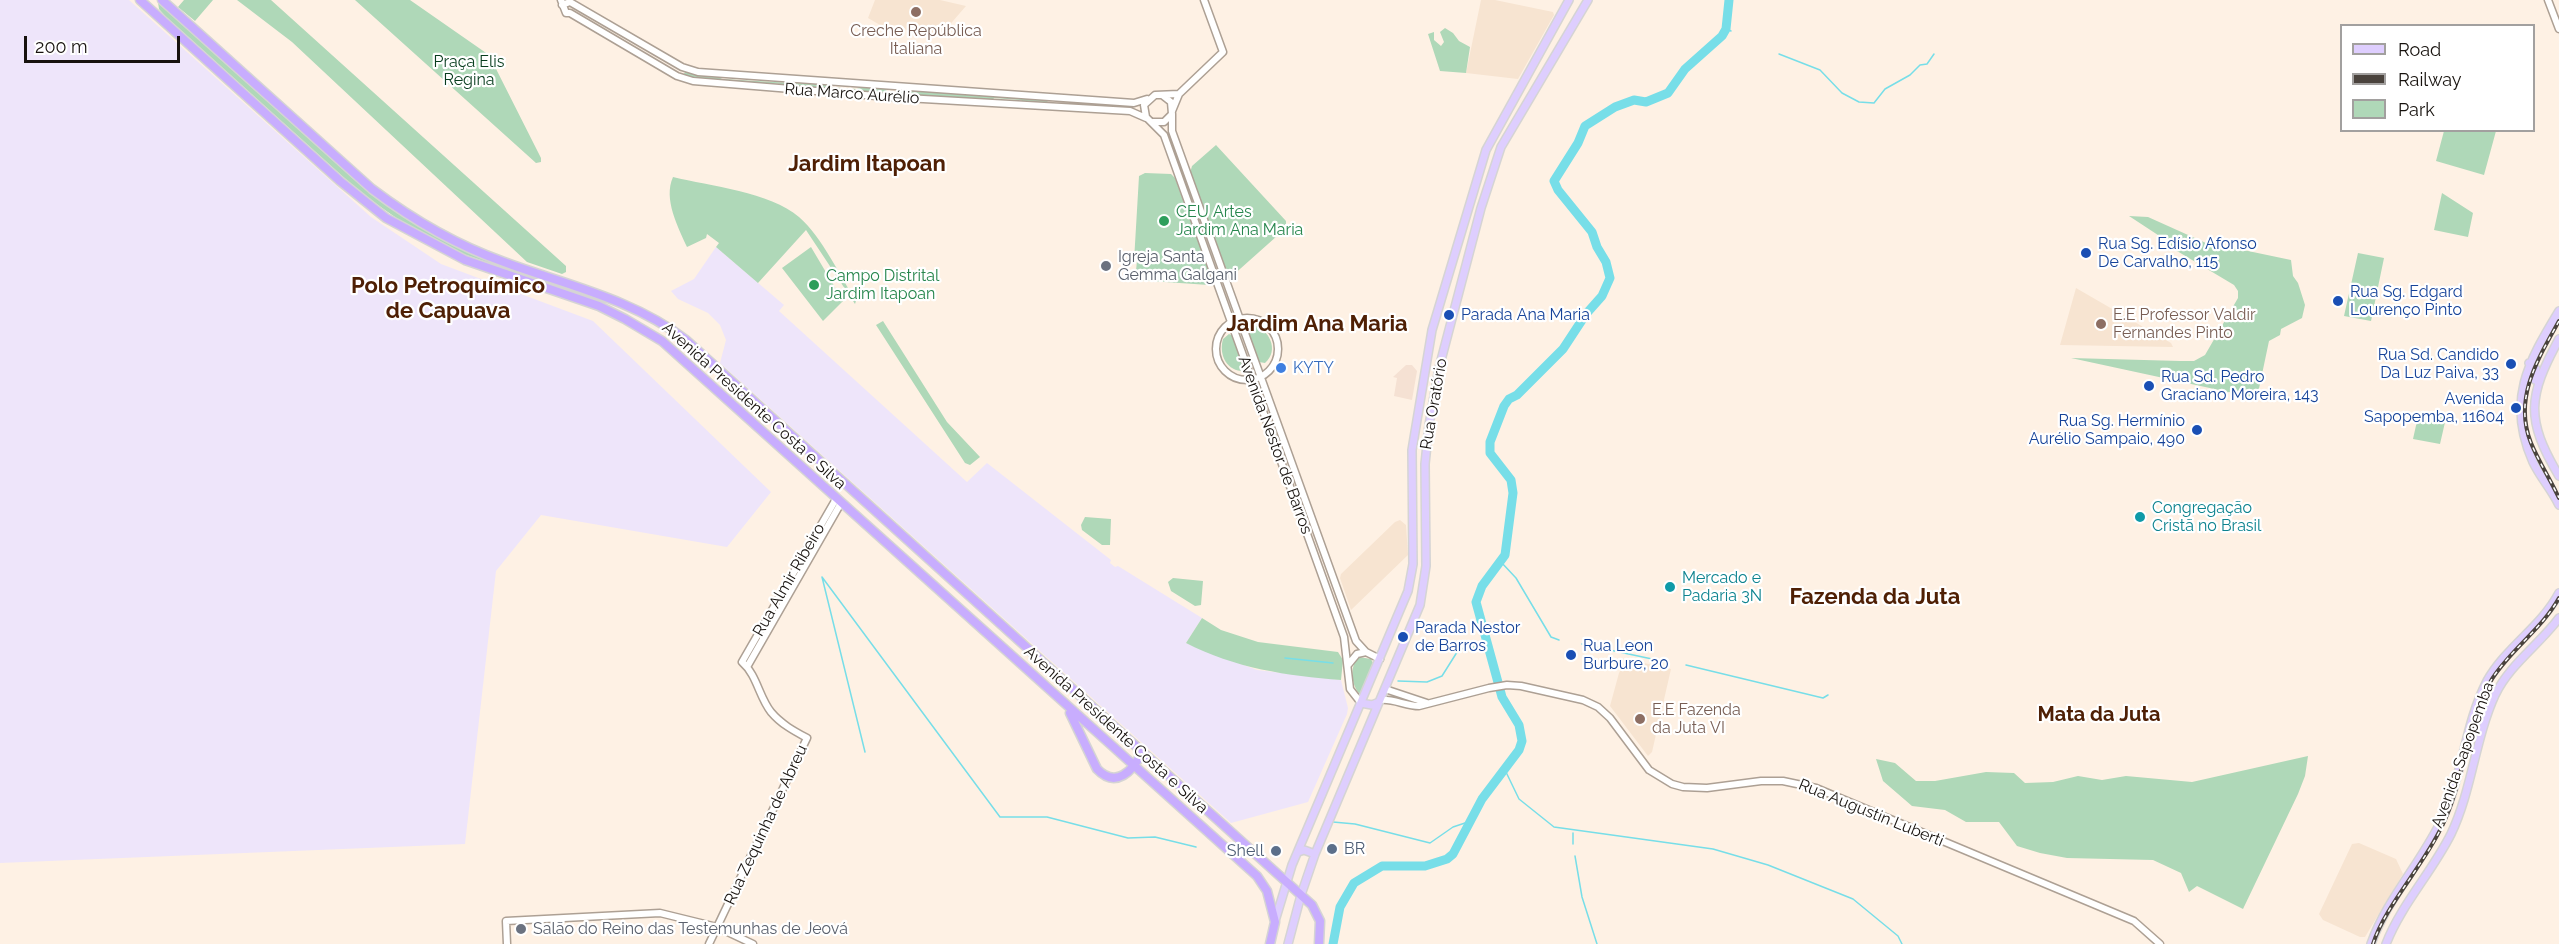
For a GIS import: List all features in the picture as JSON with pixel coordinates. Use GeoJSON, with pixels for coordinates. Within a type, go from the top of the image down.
{"type":"FeatureCollection","features":[{"type":"Feature","properties":{"kind":"highway","name":"Avenida Presidente Costa e Silva"},"geometry":{"type":"LineString","coordinates":[[140,0],[340,181],[386,218],[465,260],[592,303],[657,338],[1263,883],[1275,922]]}},
{"type":"Feature","properties":{"kind":"highway"},"geometry":{"type":"LineString","coordinates":[[150,0],[152,11]]}},
{"type":"Feature","properties":{"kind":"highway","name":"Avenida Presidente Costa e Silva"},"geometry":{"type":"LineString","coordinates":[[162,0],[372,189],[408,215],[475,251],[602,295],[648,315],[693,346],[1314,908],[1321,926],[1319,944]]}},
{"type":"Feature","properties":{"kind":"highway"},"geometry":{"type":"LineString","coordinates":[[648,315],[649,323],[657,338]]}},
{"type":"Feature","properties":{"kind":"highway"},"geometry":{"type":"LineString","coordinates":[[1067,706],[1100,772],[1116,778],[1128,774],[1142,752]]}},
{"type":"Feature","properties":{"kind":"highway"},"geometry":{"type":"LineString","coordinates":[[1269,944],[1275,922]]}},
{"type":"Feature","properties":{"kind":"main road","name":"Rua Oratório"},"geometry":{"type":"LineString","coordinates":[[1275,922],[1286,883],[1310,821],[1406,598],[1412,573],[1412,450],[1432,330],[1486,150],[1569,0]]}},
{"type":"Feature","properties":{"kind":"main road","name":"Rua Oratório"},"geometry":{"type":"LineString","coordinates":[[1288,944],[1315,854],[1391,676],[1422,596],[1426,566],[1425,454],[1429,425],[1441,358],[1484,198],[1501,147],[1588,0]]}},
{"type":"Feature","properties":{"kind":"main road"},"geometry":{"type":"LineString","coordinates":[[1564,8],[1583,9]]}},
{"type":"Feature","properties":{"kind":"main road"},"geometry":{"type":"LineString","coordinates":[[2559,311],[2529,363],[2522,396],[2522,427],[2534,464],[2559,506]]}},
{"type":"Feature","properties":{"kind":"main road"},"geometry":{"type":"LineString","coordinates":[[2559,339],[2536,388],[2534,403],[2535,426],[2559,476]]}},
{"type":"Feature","properties":{"kind":"main road"},"geometry":{"type":"LineString","coordinates":[[2529,363],[2536,369],[2534,385],[2536,388]]}},
{"type":"Feature","properties":{"kind":"main road","name":"Avenida Sapopemba"},"geometry":{"type":"LineString","coordinates":[[2371,944],[2442,820],[2476,708],[2488,680],[2502,659],[2553,604],[2559,593]]}},
{"type":"Feature","properties":{"kind":"main road"},"geometry":{"type":"LineString","coordinates":[[2553,604],[2559,618]]}},
{"type":"Feature","properties":{"kind":"main road","name":"Avenida Sapopemba"},"geometry":{"type":"LineString","coordinates":[[2386,944],[2393,927],[2436,861],[2455,825],[2496,694],[2510,671],[2559,618]]}},
{"type":"Feature","properties":{"kind":"main road"},"geometry":{"type":"LineString","coordinates":[[1380,659],[1389,665],[1391,676]]}},
{"type":"Feature","properties":{"kind":"main road"},"geometry":{"type":"LineString","coordinates":[[1361,703],[1369,705],[1380,701]]}},
{"type":"Feature","properties":{"kind":"main road"},"geometry":{"type":"LineString","coordinates":[[1298,852],[1304,850],[1315,854]]}},
{"type":"Feature","properties":{"kind":"street"},"geometry":{"type":"LineString","coordinates":[[1179,94],[1150,97],[1144,108],[1150,121],[1164,122],[1172,113],[1179,94],[1223,52],[1204,0]]}},
{"type":"Feature","properties":{"kind":"street"},"geometry":{"type":"LineString","coordinates":[[2548,0],[2559,29]]}},
{"type":"Feature","properties":{"kind":"street"},"geometry":{"type":"LineString","coordinates":[[566,2],[570,13]]}},
{"type":"Feature","properties":{"kind":"street","name":"Rua Marco Aurélio"},"geometry":{"type":"LineString","coordinates":[[1150,97],[1134,103],[702,73],[682,67],[566,2],[564,12],[570,13],[677,76],[701,83],[1130,111],[1150,121]]}},
{"type":"Feature","properties":{"kind":"street"},"geometry":{"type":"LineString","coordinates":[[597,29],[602,21]]}},
{"type":"Feature","properties":{"kind":"street"},"geometry":{"type":"LineString","coordinates":[[617,40],[621,32]]}},
{"type":"Feature","properties":{"kind":"street"},"geometry":{"type":"LineString","coordinates":[[677,76],[682,67]]}},
{"type":"Feature","properties":{"kind":"street"},"geometry":{"type":"LineString","coordinates":[[1161,95],[1169,99],[1172,113]]}},
{"type":"Feature","properties":{"kind":"street"},"geometry":{"type":"LineString","coordinates":[[1082,100],[1082,108]]}},
{"type":"Feature","properties":{"kind":"street","name":"Avenida Nestor de Barros"},"geometry":{"type":"LineString","coordinates":[[1172,113],[1172,131],[1356,641],[1366,652]]}},
{"type":"Feature","properties":{"kind":"street","name":"Avenida Nestor de Barros"},"geometry":{"type":"LineString","coordinates":[[1150,121],[1164,135],[1344,637],[1350,689],[1361,703]]}},
{"type":"Feature","properties":{"kind":"street"},"geometry":{"type":"LineString","coordinates":[[1240,318],[1259,320],[1269,327],[1274,336],[1276,356],[1272,366],[1261,376],[1251,380],[1232,375],[1218,360],[1216,347],[1218,338],[1231,322],[1240,318]]}},
{"type":"Feature","properties":{"kind":"street","name":"Rua Almir Ribeiro"},"geometry":{"type":"LineString","coordinates":[[807,738],[784,725],[771,712],[744,664],[838,501]]}},
{"type":"Feature","properties":{"kind":"street"},"geometry":{"type":"LineString","coordinates":[[1347,666],[1357,654],[1366,652],[1380,659]]}},
{"type":"Feature","properties":{"kind":"street","name":"Rua Augustin Luberti"},"geometry":{"type":"LineString","coordinates":[[1380,701],[1387,699],[1414,706],[1431,704],[1508,685],[1583,700],[1598,707],[1610,718],[1648,770],[1672,784],[1707,788],[1761,781],[1783,781],[1816,788],[2134,921],[2160,944]]}},
{"type":"Feature","properties":{"kind":"street"},"geometry":{"type":"LineString","coordinates":[[1385,689],[1431,704]]}},
{"type":"Feature","properties":{"kind":"street","name":"Rua Zequinha de Abreu"},"geometry":{"type":"LineString","coordinates":[[709,944],[807,738]]}},
{"type":"Feature","properties":{"kind":"street"},"geometry":{"type":"LineString","coordinates":[[507,944],[506,921],[660,913],[717,927],[753,944]]}},
{"type":"Feature","properties":{"kind":"shaded area"},"geometry":{"type":"Polygon","coordinates":[[[0,0],[129,0],[371,217],[441,264],[593,321],[771,492],[727,547],[541,515],[496,571],[465,844],[0,863],[0,0]]]}},
{"type":"Feature","properties":{"kind":"shaded area","name":"Creche República Italiana"},"geometry":{"type":"Polygon","coordinates":[[[875,0],[940,0],[966,6],[940,36],[911,34],[901,25],[880,25],[868,18],[875,0]]]}},
{"type":"Feature","properties":{"kind":"shaded area"},"geometry":{"type":"Polygon","coordinates":[[[1481,0],[1495,0],[1553,12],[1554,15],[1518,79],[1466,73],[1481,0]]]}},
{"type":"Feature","properties":{"kind":"shaded area"},"geometry":{"type":"Polygon","coordinates":[[[716,247],[784,305],[779,311],[967,482],[987,463],[1111,560],[1110,563],[1115,567],[1118,566],[1202,618],[1186,643],[1257,670],[1341,680],[1348,708],[1347,714],[1308,802],[1231,823],[720,363],[726,340],[720,325],[708,313],[678,299],[671,291],[694,279],[716,247]]]}},
{"type":"Feature","properties":{"kind":"shaded area","name":"E.E Professor Valdir Fernandes Pinto"},"geometry":{"type":"Polygon","coordinates":[[[2076,288],[2171,343],[2173,347],[2060,345],[2076,288]]]}},
{"type":"Feature","properties":{"kind":"shaded area"},"geometry":{"type":"Polygon","coordinates":[[[1406,365],[1412,365],[1417,371],[1412,400],[1394,396],[1397,378],[1393,377],[1406,365]]]}},
{"type":"Feature","properties":{"kind":"shaded area"},"geometry":{"type":"Polygon","coordinates":[[[1400,520],[1406,525],[1408,555],[1351,610],[1340,578],[1341,574],[1395,522],[1400,520]]]}},
{"type":"Feature","properties":{"kind":"shaded area","name":"E.E Fazenda da Juta VI"},"geometry":{"type":"Polygon","coordinates":[[[1626,659],[1671,669],[1652,752],[1648,756],[1610,706],[1619,673],[1626,659]]]}},
{"type":"Feature","properties":{"kind":"shaded area"},"geometry":{"type":"Polygon","coordinates":[[[2359,843],[2396,859],[2403,874],[2365,937],[2360,937],[2323,920],[2319,914],[2352,844],[2359,843]]]}},
{"type":"Feature","properties":{"kind":"green space"},"geometry":{"type":"Polygon","coordinates":[[[184,0],[213,0],[195,21],[178,7],[184,0]]]}},
{"type":"Feature","properties":{"kind":"green space"},"geometry":{"type":"Polygon","coordinates":[[[237,0],[271,0],[566,266],[566,272],[562,274],[527,262],[292,42],[237,0]]]}},
{"type":"Feature","properties":{"kind":"green space","name":"Praça Elis Regina"},"geometry":{"type":"Polygon","coordinates":[[[355,0],[410,0],[489,55],[541,162],[536,163],[355,0]]]}},
{"type":"Feature","properties":{"kind":"green space"},"geometry":{"type":"Polygon","coordinates":[[[158,2],[356,181],[408,220],[462,249],[584,294],[589,298],[452,250],[409,227],[361,193],[166,17],[159,9],[158,2]]]}},
{"type":"Feature","properties":{"kind":"green space"},"geometry":{"type":"Polygon","coordinates":[[[1445,28],[1459,41],[1470,47],[1466,73],[1440,71],[1428,34],[1434,32],[1434,40],[1441,46],[1444,42],[1440,32],[1445,28]]]}},
{"type":"Feature","properties":{"kind":"green space"},"geometry":{"type":"Polygon","coordinates":[[[686,71],[722,79],[886,89],[887,92],[885,94],[795,85],[694,79],[683,75],[686,71]]]}},
{"type":"Feature","properties":{"kind":"green space"},"geometry":{"type":"Polygon","coordinates":[[[901,90],[1046,100],[1049,103],[1076,104],[1079,102],[1081,104],[1080,105],[1024,103],[1021,100],[994,98],[992,101],[901,95],[899,92],[901,90]]]}},
{"type":"Feature","properties":{"kind":"green space"},"geometry":{"type":"Polygon","coordinates":[[[2444,132],[2496,132],[2484,175],[2436,161],[2444,132]]]}},
{"type":"Feature","properties":{"kind":"green space"},"geometry":{"type":"Polygon","coordinates":[[[1216,145],[1286,221],[1286,228],[1231,277],[1227,274],[1190,173],[1192,166],[1216,145]]]}},
{"type":"Feature","properties":{"kind":"green space","name":"CEU Artes Jardim Ana Maria"},"geometry":{"type":"Polygon","coordinates":[[[1145,173],[1171,174],[1175,178],[1212,279],[1209,285],[1135,280],[1139,176],[1145,173]]]}},
{"type":"Feature","properties":{"kind":"green space"},"geometry":{"type":"Polygon","coordinates":[[[673,177],[756,196],[787,208],[807,225],[823,246],[856,301],[855,304],[806,230],[758,283],[716,247],[719,243],[707,234],[706,238],[687,247],[671,204],[670,186],[673,177]]]}},
{"type":"Feature","properties":{"kind":"green space"},"geometry":{"type":"Polygon","coordinates":[[[2442,193],[2473,213],[2468,237],[2434,230],[2442,193]]]}},
{"type":"Feature","properties":{"kind":"green space"},"geometry":{"type":"Polygon","coordinates":[[[2129,216],[2148,217],[2217,248],[2229,247],[2291,260],[2293,276],[2298,283],[2305,305],[2302,318],[2281,329],[2280,335],[2269,341],[2257,398],[2229,392],[2221,394],[2219,390],[2071,358],[2194,361],[2205,355],[2238,298],[2238,291],[2234,285],[2172,248],[2161,237],[2129,216]]]}},
{"type":"Feature","properties":{"kind":"green space","name":"Campo Distrital Jardim Itapoan"},"geometry":{"type":"Polygon","coordinates":[[[811,247],[843,301],[823,321],[782,268],[811,247]]]}},
{"type":"Feature","properties":{"kind":"green space"},"geometry":{"type":"Polygon","coordinates":[[[2358,253],[2384,258],[2371,321],[2344,316],[2358,253]]]}},
{"type":"Feature","properties":{"kind":"green space"},"geometry":{"type":"Polygon","coordinates":[[[883,321],[947,422],[980,457],[970,465],[965,463],[876,325],[883,321]]]}},
{"type":"Feature","properties":{"kind":"green space"},"geometry":{"type":"Polygon","coordinates":[[[1252,324],[1268,335],[1272,346],[1272,352],[1265,363],[1259,362],[1247,330],[1252,324]]]}},
{"type":"Feature","properties":{"kind":"green space"},"geometry":{"type":"Polygon","coordinates":[[[1229,334],[1233,336],[1244,366],[1241,371],[1235,370],[1224,360],[1222,344],[1223,339],[1229,334]]]}},
{"type":"Feature","properties":{"kind":"green space"},"geometry":{"type":"Polygon","coordinates":[[[2419,412],[2446,418],[2440,444],[2413,439],[2419,412]]]}},
{"type":"Feature","properties":{"kind":"green space"},"geometry":{"type":"Polygon","coordinates":[[[1085,517],[1111,519],[1110,545],[1102,545],[1082,530],[1081,525],[1085,517]]]}},
{"type":"Feature","properties":{"kind":"green space"},"geometry":{"type":"Polygon","coordinates":[[[1173,578],[1203,581],[1201,605],[1195,606],[1171,591],[1168,582],[1173,578]]]}},
{"type":"Feature","properties":{"kind":"green space"},"geometry":{"type":"Polygon","coordinates":[[[1202,618],[1221,630],[1258,642],[1338,652],[1343,660],[1341,680],[1301,676],[1242,665],[1204,652],[1186,643],[1202,618]]]}},
{"type":"Feature","properties":{"kind":"green space"},"geometry":{"type":"Polygon","coordinates":[[[1359,657],[1371,659],[1374,665],[1361,695],[1355,687],[1352,676],[1354,665],[1359,657]]]}},
{"type":"Feature","properties":{"kind":"green space"},"geometry":{"type":"Polygon","coordinates":[[[2308,756],[2305,776],[2298,794],[2243,909],[2197,886],[2189,892],[2181,873],[2153,860],[2067,858],[2040,853],[2017,846],[1999,822],[1966,822],[1945,810],[1912,806],[1883,781],[1876,759],[1895,763],[1916,781],[1935,781],[1986,772],[2014,773],[2025,783],[2053,782],[2078,776],[2102,780],[2126,776],[2192,782],[2308,756]]]}},
{"type":"Feature","properties":{"kind":"waterway"},"geometry":{"type":"LineString","coordinates":[[1333,944],[1340,907],[1354,883],[1382,866],[1425,866],[1447,859],[1453,854],[1482,799],[1519,750],[1522,741],[1519,725],[1502,697],[1476,602],[1482,586],[1505,555],[1513,493],[1511,480],[1490,453],[1490,442],[1509,399],[1517,395],[1563,349],[1586,314],[1602,296],[1610,278],[1606,262],[1597,247],[1592,232],[1558,190],[1554,181],[1578,143],[1585,126],[1615,107],[1634,100],[1646,102],[1668,93],[1685,69],[1722,36],[1726,29],[1729,0]]}},
{"type":"Feature","properties":{"kind":"waterway"},"geometry":{"type":"LineString","coordinates":[[1726,29],[1731,31]]}},
{"type":"Feature","properties":{"kind":"waterway"},"geometry":{"type":"LineString","coordinates":[[1779,54],[1820,70],[1842,93],[1859,102],[1874,103],[1885,89],[1910,75],[1920,65],[1927,64],[1934,54]]}},
{"type":"Feature","properties":{"kind":"waterway"},"geometry":{"type":"LineString","coordinates":[[1501,562],[1516,578],[1551,637],[1559,640]]}},
{"type":"Feature","properties":{"kind":"waterway"},"geometry":{"type":"LineString","coordinates":[[865,752],[822,577],[1000,817],[1047,817],[1128,838],[1155,837],[1196,847]]}},
{"type":"Feature","properties":{"kind":"waterway"},"geometry":{"type":"LineString","coordinates":[[1398,681],[1427,682],[1442,676],[1459,649],[1476,647],[1486,641]]}},
{"type":"Feature","properties":{"kind":"waterway"},"geometry":{"type":"LineString","coordinates":[[1582,644],[1666,662]]}},
{"type":"Feature","properties":{"kind":"waterway"},"geometry":{"type":"LineString","coordinates":[[1285,658],[1333,663]]}},
{"type":"Feature","properties":{"kind":"waterway"},"geometry":{"type":"LineString","coordinates":[[1686,665],[1823,698],[1828,695]]}},
{"type":"Feature","properties":{"kind":"waterway"},"geometry":{"type":"LineString","coordinates":[[1505,770],[1519,799],[1554,827],[1713,849],[1768,865],[1853,899],[1898,936],[1902,944]]}},
{"type":"Feature","properties":{"kind":"waterway"},"geometry":{"type":"LineString","coordinates":[[1333,822],[1355,824],[1430,843],[1453,827],[1471,821]]}},
{"type":"Feature","properties":{"kind":"waterway"},"geometry":{"type":"LineString","coordinates":[[1573,833],[1573,844]]}},
{"type":"Feature","properties":{"kind":"waterway"},"geometry":{"type":"LineString","coordinates":[[1575,856],[1582,897],[1597,944]]}},
{"type":"Feature","properties":{"kind":"railway"},"geometry":{"type":"LineString","coordinates":[[2559,321],[2530,379],[2525,410],[2526,426],[2531,443],[2559,498]]}},
{"type":"Feature","properties":{"kind":"railway"},"geometry":{"type":"LineString","coordinates":[[2373,944],[2386,915],[2442,826],[2456,790],[2476,714],[2492,679],[2508,658],[2544,620],[2559,598]]}},
{"type":"Feature","properties":{"kind":"place","name":"Creche República Italiana"},"geometry":{"type":"Point","coordinates":[916,12]}},
{"type":"Feature","properties":{"kind":"place","name":"CEU Artes Jardim Ana Maria"},"geometry":{"type":"Point","coordinates":[1164,221]}},
{"type":"Feature","properties":{"kind":"place","name":"Rua Sg. Edísio Afonso De Carvalho, 115"},"geometry":{"type":"Point","coordinates":[2086,253]}},
{"type":"Feature","properties":{"kind":"place","name":"Igreja Santa Gemma Galgani"},"geometry":{"type":"Point","coordinates":[1106,266]}},
{"type":"Feature","properties":{"kind":"place","name":"Campo Distrital Jardim Itapoan"},"geometry":{"type":"Point","coordinates":[814,285]}},
{"type":"Feature","properties":{"kind":"place","name":"Rua Sg. Edgard Lourenço Pinto"},"geometry":{"type":"Point","coordinates":[2338,301]}},
{"type":"Feature","properties":{"kind":"place","name":"Parada Ana Maria"},"geometry":{"type":"Point","coordinates":[1449,315]}},
{"type":"Feature","properties":{"kind":"place","name":"E.E Professor Valdir Fernandes Pinto"},"geometry":{"type":"Point","coordinates":[2101,324]}},
{"type":"Feature","properties":{"kind":"place","name":"Rua Sd. Candido Da Luz Paiva, 33"},"geometry":{"type":"Point","coordinates":[2511,364]}},
{"type":"Feature","properties":{"kind":"place","name":"KYTY"},"geometry":{"type":"Point","coordinates":[1281,368]}},
{"type":"Feature","properties":{"kind":"place","name":"Rua Sd. Pedro Graciano Moreira, 143"},"geometry":{"type":"Point","coordinates":[2149,386]}},
{"type":"Feature","properties":{"kind":"place","name":"Avenida Sapopemba, 11604"},"geometry":{"type":"Point","coordinates":[2516,408]}},
{"type":"Feature","properties":{"kind":"place","name":"Rua Sg. Hermínio Aurélio Sampaio, 490"},"geometry":{"type":"Point","coordinates":[2197,430]}},
{"type":"Feature","properties":{"kind":"place","name":"Congregação Cristã no Brasil"},"geometry":{"type":"Point","coordinates":[2140,517]}},
{"type":"Feature","properties":{"kind":"place","name":"Mercado e Padaria 3N"},"geometry":{"type":"Point","coordinates":[1670,587]}},
{"type":"Feature","properties":{"kind":"place","name":"Parada Nestor de Barros"},"geometry":{"type":"Point","coordinates":[1403,637]}},
{"type":"Feature","properties":{"kind":"place","name":"Rua Leon Burbure, 20"},"geometry":{"type":"Point","coordinates":[1571,655]}},
{"type":"Feature","properties":{"kind":"place","name":"E.E Fazenda da Juta VI"},"geometry":{"type":"Point","coordinates":[1640,719]}},
{"type":"Feature","properties":{"kind":"place","name":"BR"},"geometry":{"type":"Point","coordinates":[1332,849]}},
{"type":"Feature","properties":{"kind":"place","name":"Shell"},"geometry":{"type":"Point","coordinates":[1276,851]}},
{"type":"Feature","properties":{"kind":"place","name":"Salão do Reino das Testemunhas de Jeová"},"geometry":{"type":"Point","coordinates":[521,929]}},
{"type":"Feature","properties":{"kind":"district","name":"Jardim Itapoan"},"geometry":{"type":"Point","coordinates":[867,164]}},
{"type":"Feature","properties":{"kind":"district","name":"Polo Petroquímico de Capuava"},"geometry":{"type":"Point","coordinates":[448,298]}},
{"type":"Feature","properties":{"kind":"district","name":"Jardim Ana Maria"},"geometry":{"type":"Point","coordinates":[1317,324]}},
{"type":"Feature","properties":{"kind":"district","name":"Fazenda da Juta"},"geometry":{"type":"Point","coordinates":[1875,597]}},
{"type":"Feature","properties":{"kind":"district","name":"Mata da Juta"},"geometry":{"type":"Point","coordinates":[2099,715]}}]}
